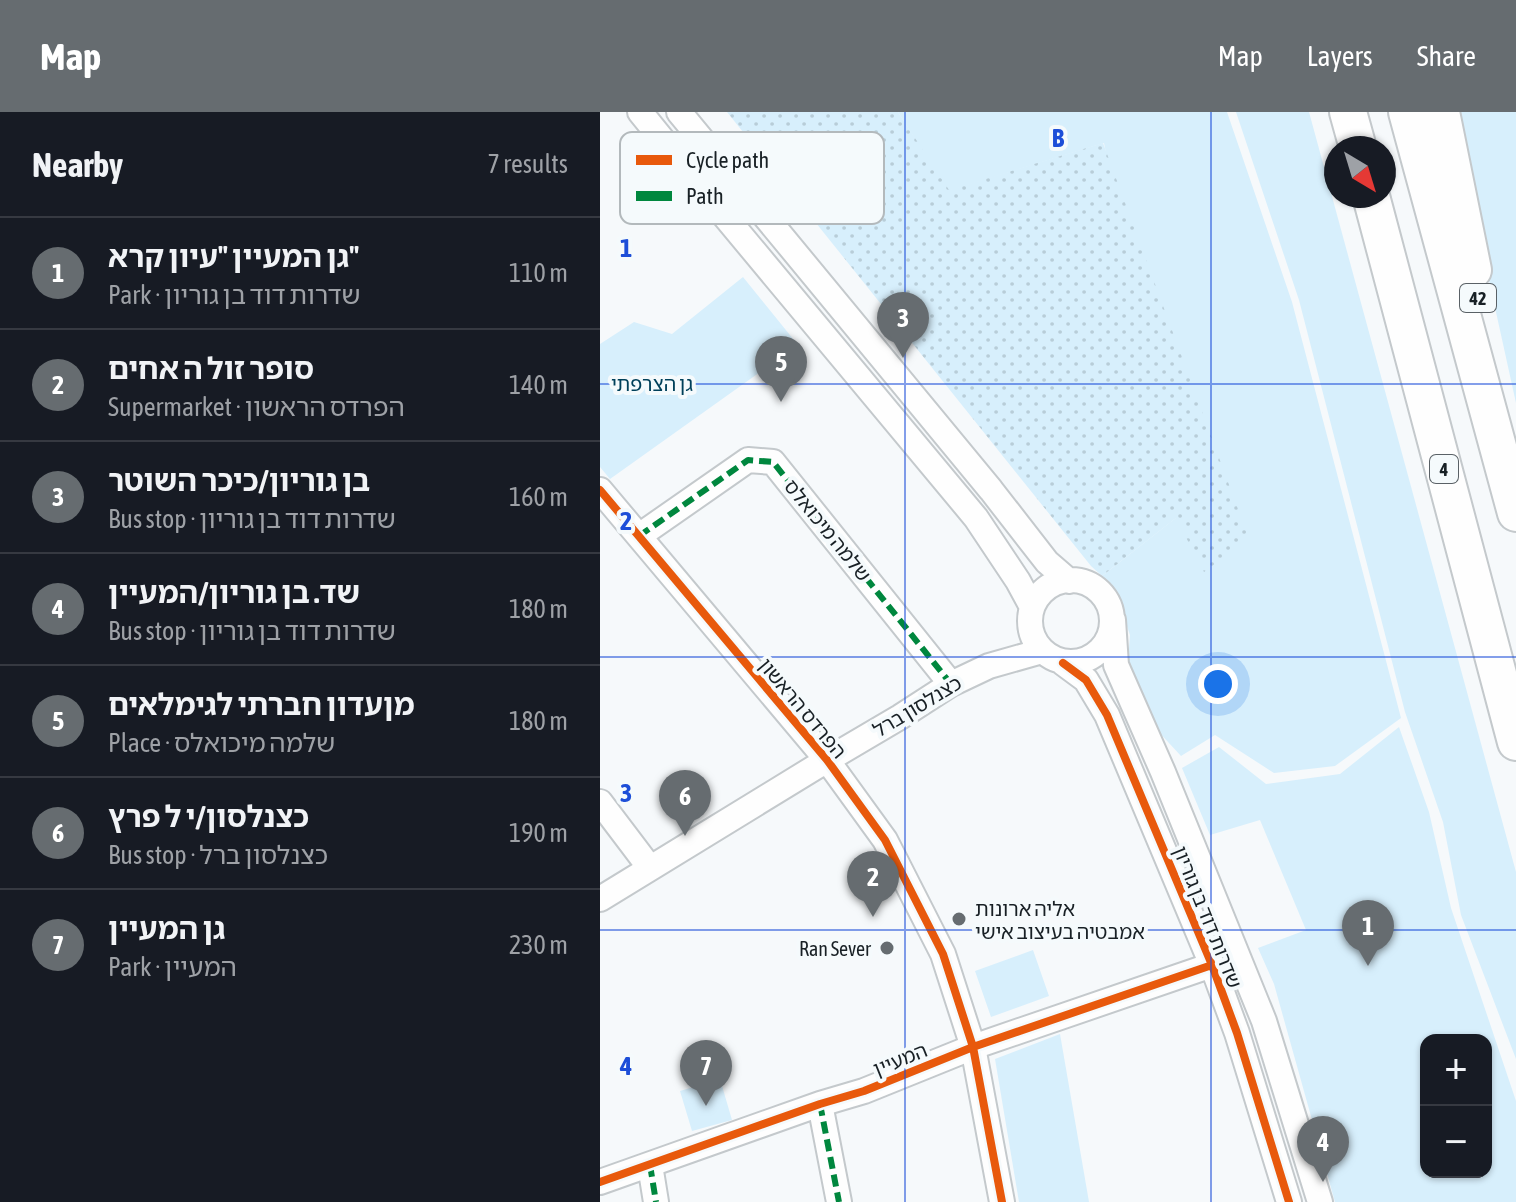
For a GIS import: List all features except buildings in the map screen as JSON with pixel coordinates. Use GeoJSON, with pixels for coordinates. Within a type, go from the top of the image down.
{"type":"FeatureCollection","features":[{"type":"Feature","properties":{"kind":"highway"},"geometry":{"type":"LineString","coordinates":[[1348,112],[1355,136]]}},
{"type":"Feature","properties":{"kind":"highway"},"geometry":{"type":"LineString","coordinates":[[1407,112],[1516,513]]}},
{"type":"Feature","properties":{"kind":"highway","name":"42"},"geometry":{"type":"LineString","coordinates":[[1441,112],[1516,483]]}},
{"type":"Feature","properties":{"kind":"highway","name":"4"},"geometry":{"type":"LineString","coordinates":[[1374,208],[1516,742]]}},
{"type":"Feature","properties":{"kind":"street"},"geometry":{"type":"LineString","coordinates":[[640,112],[656,132]]}},
{"type":"Feature","properties":{"kind":"street"},"geometry":{"type":"LineString","coordinates":[[679,112],[696,132]]}},
{"type":"Feature","properties":{"kind":"street"},"geometry":{"type":"LineString","coordinates":[[730,224],[976,518],[1018,581],[1031,615]]}},
{"type":"Feature","properties":{"kind":"street"},"geometry":{"type":"LineString","coordinates":[[771,224],[1047,562],[1069,581]]}},
{"type":"Feature","properties":{"kind":"street","name":"שלמה מיכואלס"},"geometry":{"type":"LineString","coordinates":[[639,536],[748,460],[773,462],[951,684]]}},
{"type":"Feature","properties":{"kind":"street","name":"הפרדס הראשון"},"geometry":{"type":"LineString","coordinates":[[600,490],[827,760],[885,840],[943,954],[973,1047],[1002,1202]]}},
{"type":"Feature","properties":{"kind":"street"},"geometry":{"type":"LineString","coordinates":[[1069,581],[1085,582],[1098,589],[1107,601],[1113,620],[1111,634],[1100,651],[1078,663],[1063,663],[1046,655],[1030,633],[1031,615],[1043,590],[1056,582],[1069,581]]}},
{"type":"Feature","properties":{"kind":"street","name":"כצנלסון ברל"},"geometry":{"type":"LineString","coordinates":[[989,666],[1031,615]]}},
{"type":"Feature","properties":{"kind":"street","name":"שדרות דוד בן גוריון"},"geometry":{"type":"LineString","coordinates":[[1113,620],[1116,665],[1264,1021],[1320,1202]]}},
{"type":"Feature","properties":{"kind":"street","name":"כצנלסון ברל"},"geometry":{"type":"LineString","coordinates":[[600,899],[951,684],[989,666],[1042,651]]}},
{"type":"Feature","properties":{"kind":"street","name":"שדרות דוד בן גוריון"},"geometry":{"type":"LineString","coordinates":[[1063,663],[1086,680],[1107,715],[1212,965],[1237,1033],[1289,1202]]}},
{"type":"Feature","properties":{"kind":"street"},"geometry":{"type":"LineString","coordinates":[[600,802],[650,868]]}},
{"type":"Feature","properties":{"kind":"street","name":"המעיין"},"geometry":{"type":"LineString","coordinates":[[600,1182],[864,1091],[973,1047],[1212,965]]}},
{"type":"Feature","properties":{"kind":"street"},"geometry":{"type":"LineString","coordinates":[[820,1104],[839,1202]]}},
{"type":"Feature","properties":{"kind":"street"},"geometry":{"type":"LineString","coordinates":[[650,1165],[656,1202]]}},
{"type":"Feature","properties":{"kind":"green space"},"geometry":{"type":"Polygon","coordinates":[[[727,112],[898,112],[949,190],[1103,143],[1249,539],[1204,572],[1176,518],[1102,576],[817,224],[884,224],[884,132],[743,132],[727,112]]]}},
{"type":"Feature","properties":{"kind":"green space"},"geometry":{"type":"Polygon","coordinates":[[[898,112],[1227,112],[1292,302],[1401,718],[1335,766],[1274,773],[1215,735],[1181,756],[1144,716],[1127,675],[1130,635],[1119,603],[1102,576],[1177,517],[1104,143],[948,191],[898,112]]]}},
{"type":"Feature","properties":{"kind":"green space"},"geometry":{"type":"Polygon","coordinates":[[[1236,112],[1309,112],[1324,167],[1324,208],[1335,208],[1516,872],[1516,1059],[1461,915],[1443,822],[1405,712],[1299,300],[1236,112]]]}},
{"type":"Feature","properties":{"kind":"green space"},"geometry":{"type":"Polygon","coordinates":[[[1452,112],[1516,112],[1516,403],[1452,112]]]}},
{"type":"Feature","properties":{"kind":"green space","name":"גן הצרפתי"},"geometry":{"type":"Polygon","coordinates":[[[743,277],[798,345],[610,479],[600,467],[600,344],[634,322],[672,334],[743,277]]]}},
{"type":"Feature","properties":{"kind":"green space"},"geometry":{"type":"Polygon","coordinates":[[[1399,727],[1429,812],[1451,908],[1516,1101],[1516,1202],[1335,1202],[1274,984],[1258,948],[1306,930],[1260,820],[1210,835],[1182,768],[1219,747],[1266,784],[1340,774],[1399,727]]]}},
{"type":"Feature","properties":{"kind":"green space"},"geometry":{"type":"Polygon","coordinates":[[[1033,950],[1049,996],[991,1017],[975,971],[1033,950]]]}},
{"type":"Feature","properties":{"kind":"green space"},"geometry":{"type":"Polygon","coordinates":[[[1060,1034],[1089,1202],[1019,1202],[995,1059],[1060,1034]]]}},
{"type":"Feature","properties":{"kind":"green space"},"geometry":{"type":"Polygon","coordinates":[[[720,1079],[732,1120],[692,1131],[680,1091],[720,1079]]]}},
{"type":"Feature","properties":{"kind":"marked path"},"geometry":{"type":"LineString","coordinates":[[639,536],[748,460],[773,462],[951,684]]}},
{"type":"Feature","properties":{"kind":"marked path"},"geometry":{"type":"LineString","coordinates":[[820,1104],[839,1202]]}},
{"type":"Feature","properties":{"kind":"marked path"},"geometry":{"type":"LineString","coordinates":[[650,1165],[656,1202]]}},
{"type":"Feature","properties":{"kind":"cycle path"},"geometry":{"type":"LineString","coordinates":[[600,490],[827,760],[885,840],[943,954],[973,1047],[1002,1202]]}},
{"type":"Feature","properties":{"kind":"cycle path"},"geometry":{"type":"LineString","coordinates":[[1063,663],[1086,680],[1107,715],[1212,965],[1237,1033],[1289,1202]]}},
{"type":"Feature","properties":{"kind":"cycle path"},"geometry":{"type":"LineString","coordinates":[[600,1182],[864,1091],[973,1047],[1212,965]]}},
{"type":"Feature","properties":{"kind":"place","name":"בן גוריון/כיכר השוטר"},"geometry":{"type":"Point","coordinates":[903,358]}},
{"type":"Feature","properties":{"kind":"place","name":"מןעדון חברתי לגימלאים"},"geometry":{"type":"Point","coordinates":[781,402]}},
{"type":"Feature","properties":{"kind":"place","name":"כצנלסון/י ל פרץ"},"geometry":{"type":"Point","coordinates":[685,836]}},
{"type":"Feature","properties":{"kind":"place","name":"סופר זול ה אחים"},"geometry":{"type":"Point","coordinates":[873,917]}},
{"type":"Feature","properties":{"kind":"place","name":"אליה ארונות אמבטיה בעיצוב אישי"},"geometry":{"type":"Point","coordinates":[959,919]}},
{"type":"Feature","properties":{"kind":"place","name":"Ran Sever"},"geometry":{"type":"Point","coordinates":[887,948]}},
{"type":"Feature","properties":{"kind":"place","name":"גן המעיין \"עיון קרא\""},"geometry":{"type":"Point","coordinates":[1368,966]}},
{"type":"Feature","properties":{"kind":"place","name":"גן המעיין"},"geometry":{"type":"Point","coordinates":[706,1106]}},
{"type":"Feature","properties":{"kind":"place","name":"שד. בן גוריון/המעיין"},"geometry":{"type":"Point","coordinates":[1323,1182]}}]}
